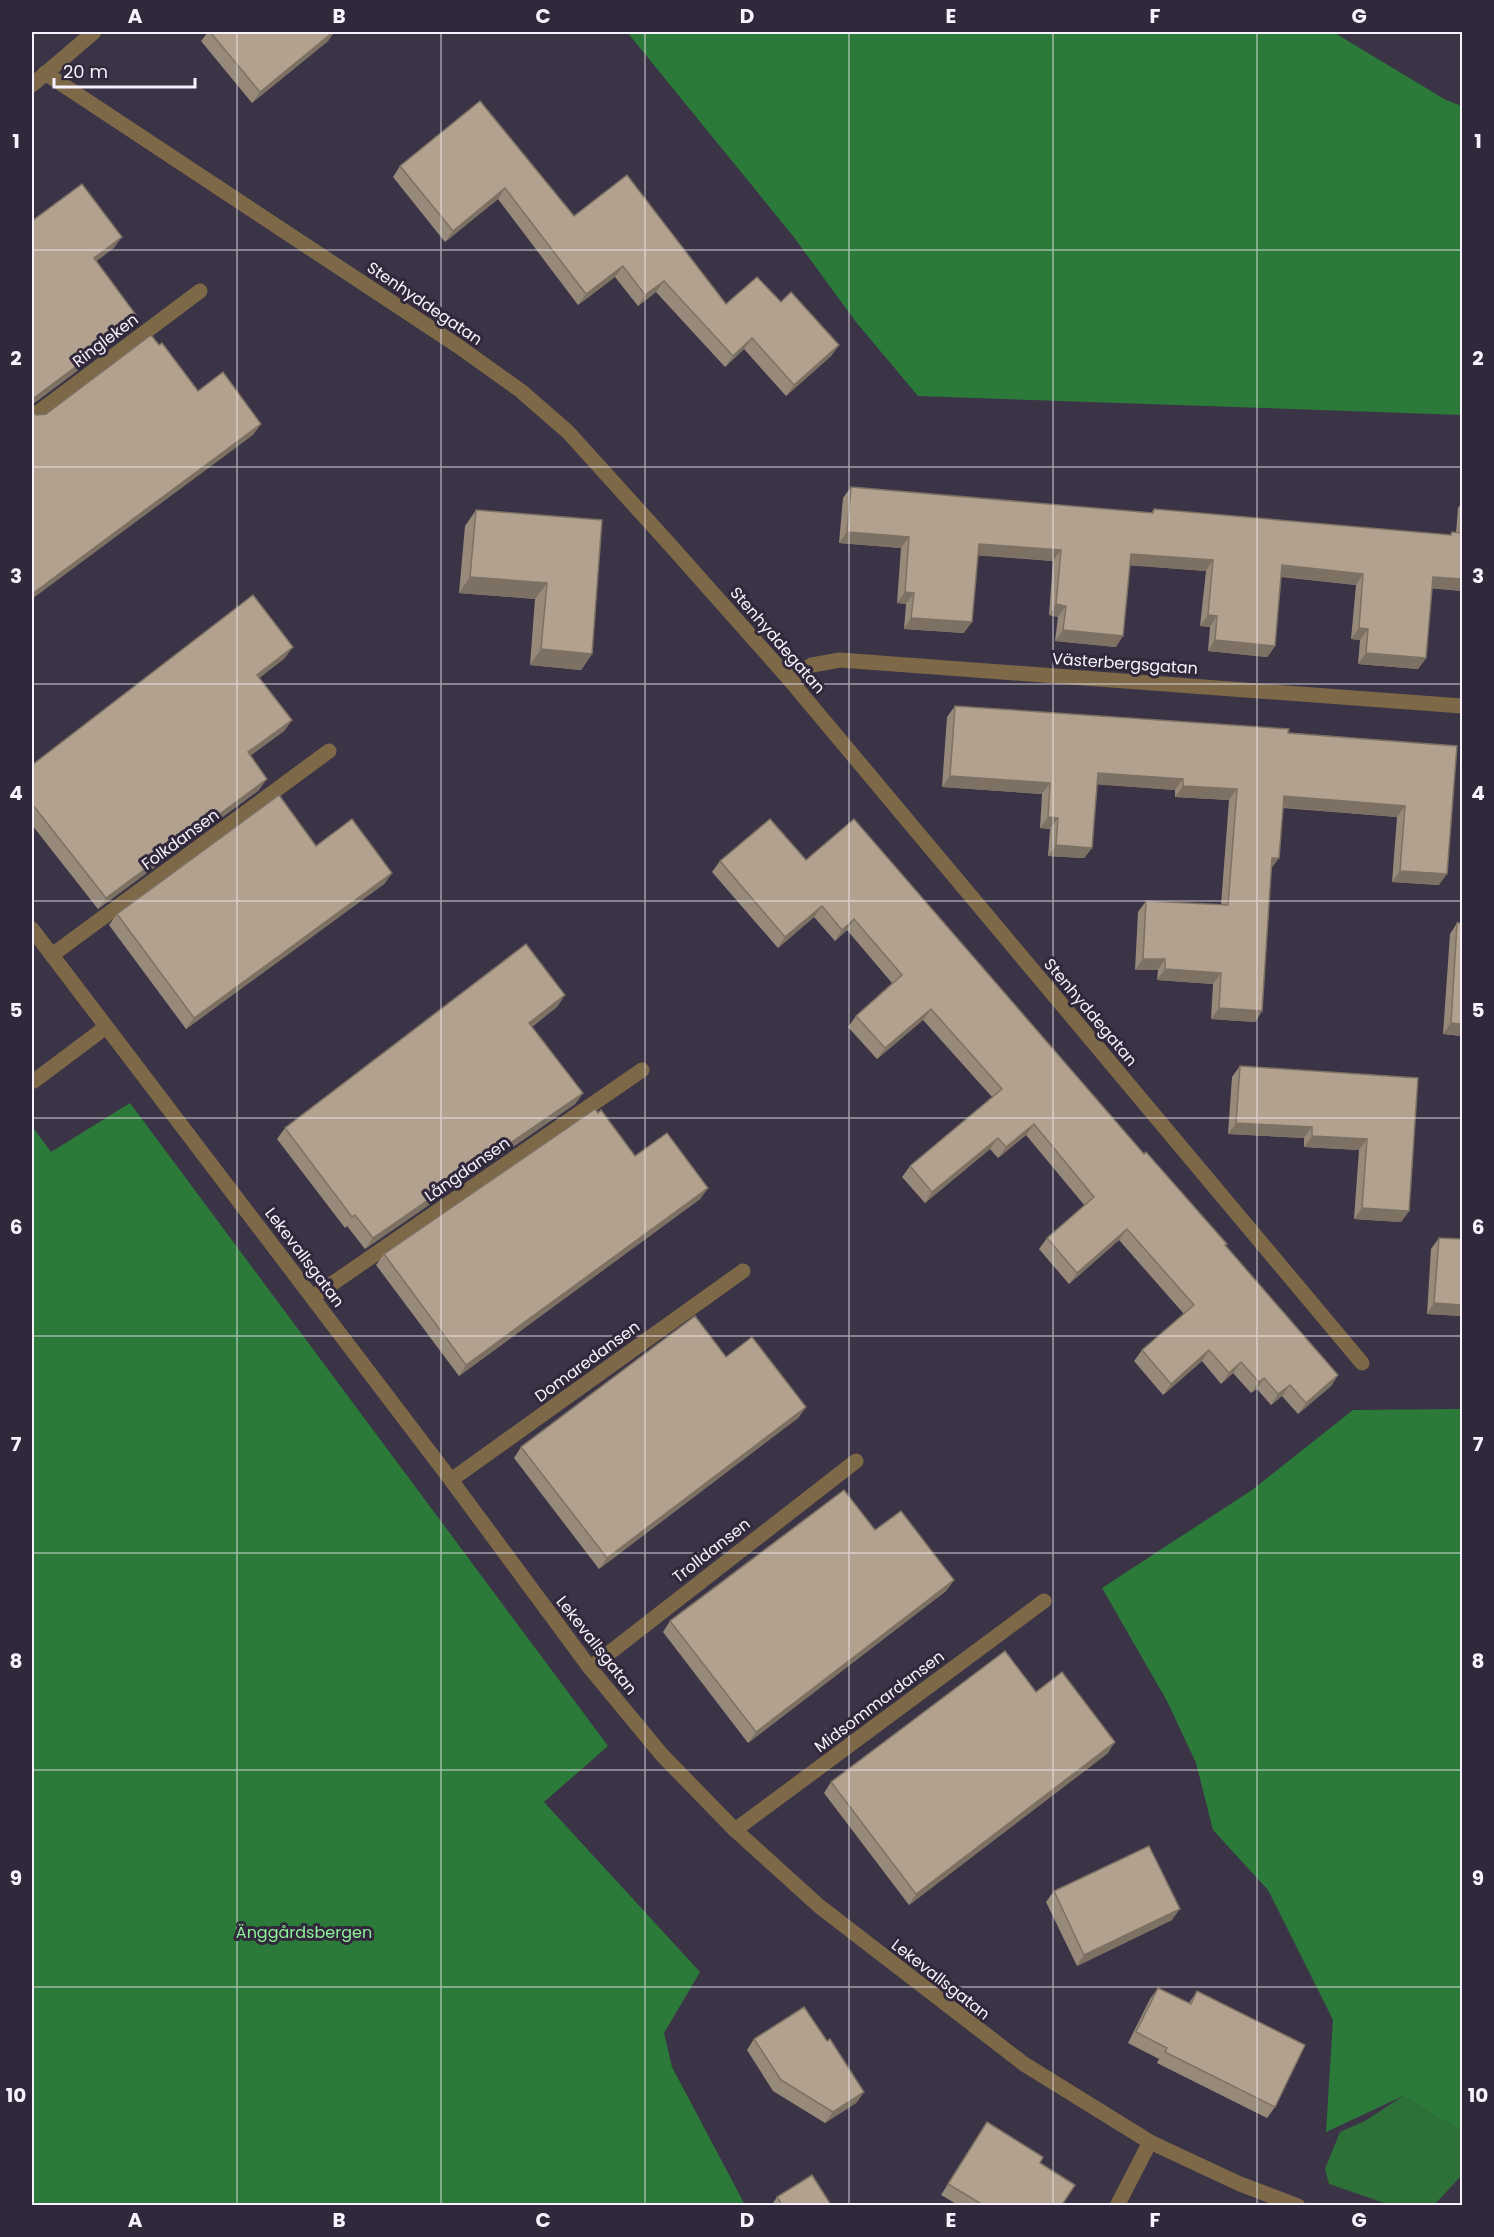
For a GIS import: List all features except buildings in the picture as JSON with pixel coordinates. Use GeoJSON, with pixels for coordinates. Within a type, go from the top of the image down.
{"type":"FeatureCollection","features":[{"type":"Feature","properties":{"kind":"street"},"geometry":{"type":"LineString","coordinates":[[32,86],[94,32]]}},
{"type":"Feature","properties":{"kind":"street","name":"Stenhyddegatan"},"geometry":{"type":"LineString","coordinates":[[45,74],[458,346],[521,391],[568,432],[672,546],[789,680],[1362,1363]]}},
{"type":"Feature","properties":{"kind":"street","name":"Ringleken"},"geometry":{"type":"LineString","coordinates":[[32,417],[200,291]]}},
{"type":"Feature","properties":{"kind":"street","name":"Västerbergsgatan"},"geometry":{"type":"LineString","coordinates":[[789,680],[812,665],[840,660],[1462,706]]}},
{"type":"Feature","properties":{"kind":"street","name":"Folkdansen"},"geometry":{"type":"LineString","coordinates":[[52,956],[329,751]]}},
{"type":"Feature","properties":{"kind":"street","name":"Lekevallsgatan"},"geometry":{"type":"LineString","coordinates":[[32,929],[313,1297],[590,1668],[662,1755],[735,1830],[819,1906],[1014,2057],[1150,2142],[1240,2184],[1298,2205]]}},
{"type":"Feature","properties":{"kind":"street"},"geometry":{"type":"LineString","coordinates":[[33,1081],[106,1027]]}},
{"type":"Feature","properties":{"kind":"street","name":"Långdansen"},"geometry":{"type":"LineString","coordinates":[[313,1297],[642,1070]]}},
{"type":"Feature","properties":{"kind":"street","name":"Domaredansen"},"geometry":{"type":"LineString","coordinates":[[451,1480],[743,1271]]}},
{"type":"Feature","properties":{"kind":"street","name":"Trolldansen"},"geometry":{"type":"LineString","coordinates":[[590,1668],[856,1461]]}},
{"type":"Feature","properties":{"kind":"street","name":"Midsommardansen"},"geometry":{"type":"LineString","coordinates":[[735,1830],[1044,1600]]}},
{"type":"Feature","properties":{"kind":"street"},"geometry":{"type":"LineString","coordinates":[[1116,2205],[1150,2142]]}},
{"type":"Feature","properties":{"kind":"green space"},"geometry":{"type":"Polygon","coordinates":[[[627,32],[1333,32],[1446,100],[1462,106],[1462,415],[918,396],[856,322],[793,236],[627,32]]]}},
{"type":"Feature","properties":{"kind":"green space","name":"Änggårdsbergen"},"geometry":{"type":"Polygon","coordinates":[[[130,1103],[608,1746],[544,1802],[700,1972],[664,2033],[672,2067],[745,2205],[32,2205],[32,1126],[51,1152],[130,1103]]]}},
{"type":"Feature","properties":{"kind":"green space"},"geometry":{"type":"Polygon","coordinates":[[[1462,1409],[1462,2132],[1403,2096],[1326,2132],[1333,2020],[1268,1890],[1213,1830],[1196,1763],[1167,1701],[1102,1588],[1252,1490],[1353,1410],[1462,1409]]]}},
{"type":"Feature","properties":{"kind":"green space"},"geometry":{"type":"Polygon","coordinates":[[[1403,2096],[1462,2132],[1462,2175],[1434,2205],[1390,2205],[1329,2184],[1325,2169],[1340,2132],[1365,2121],[1403,2096]]]}}]}
